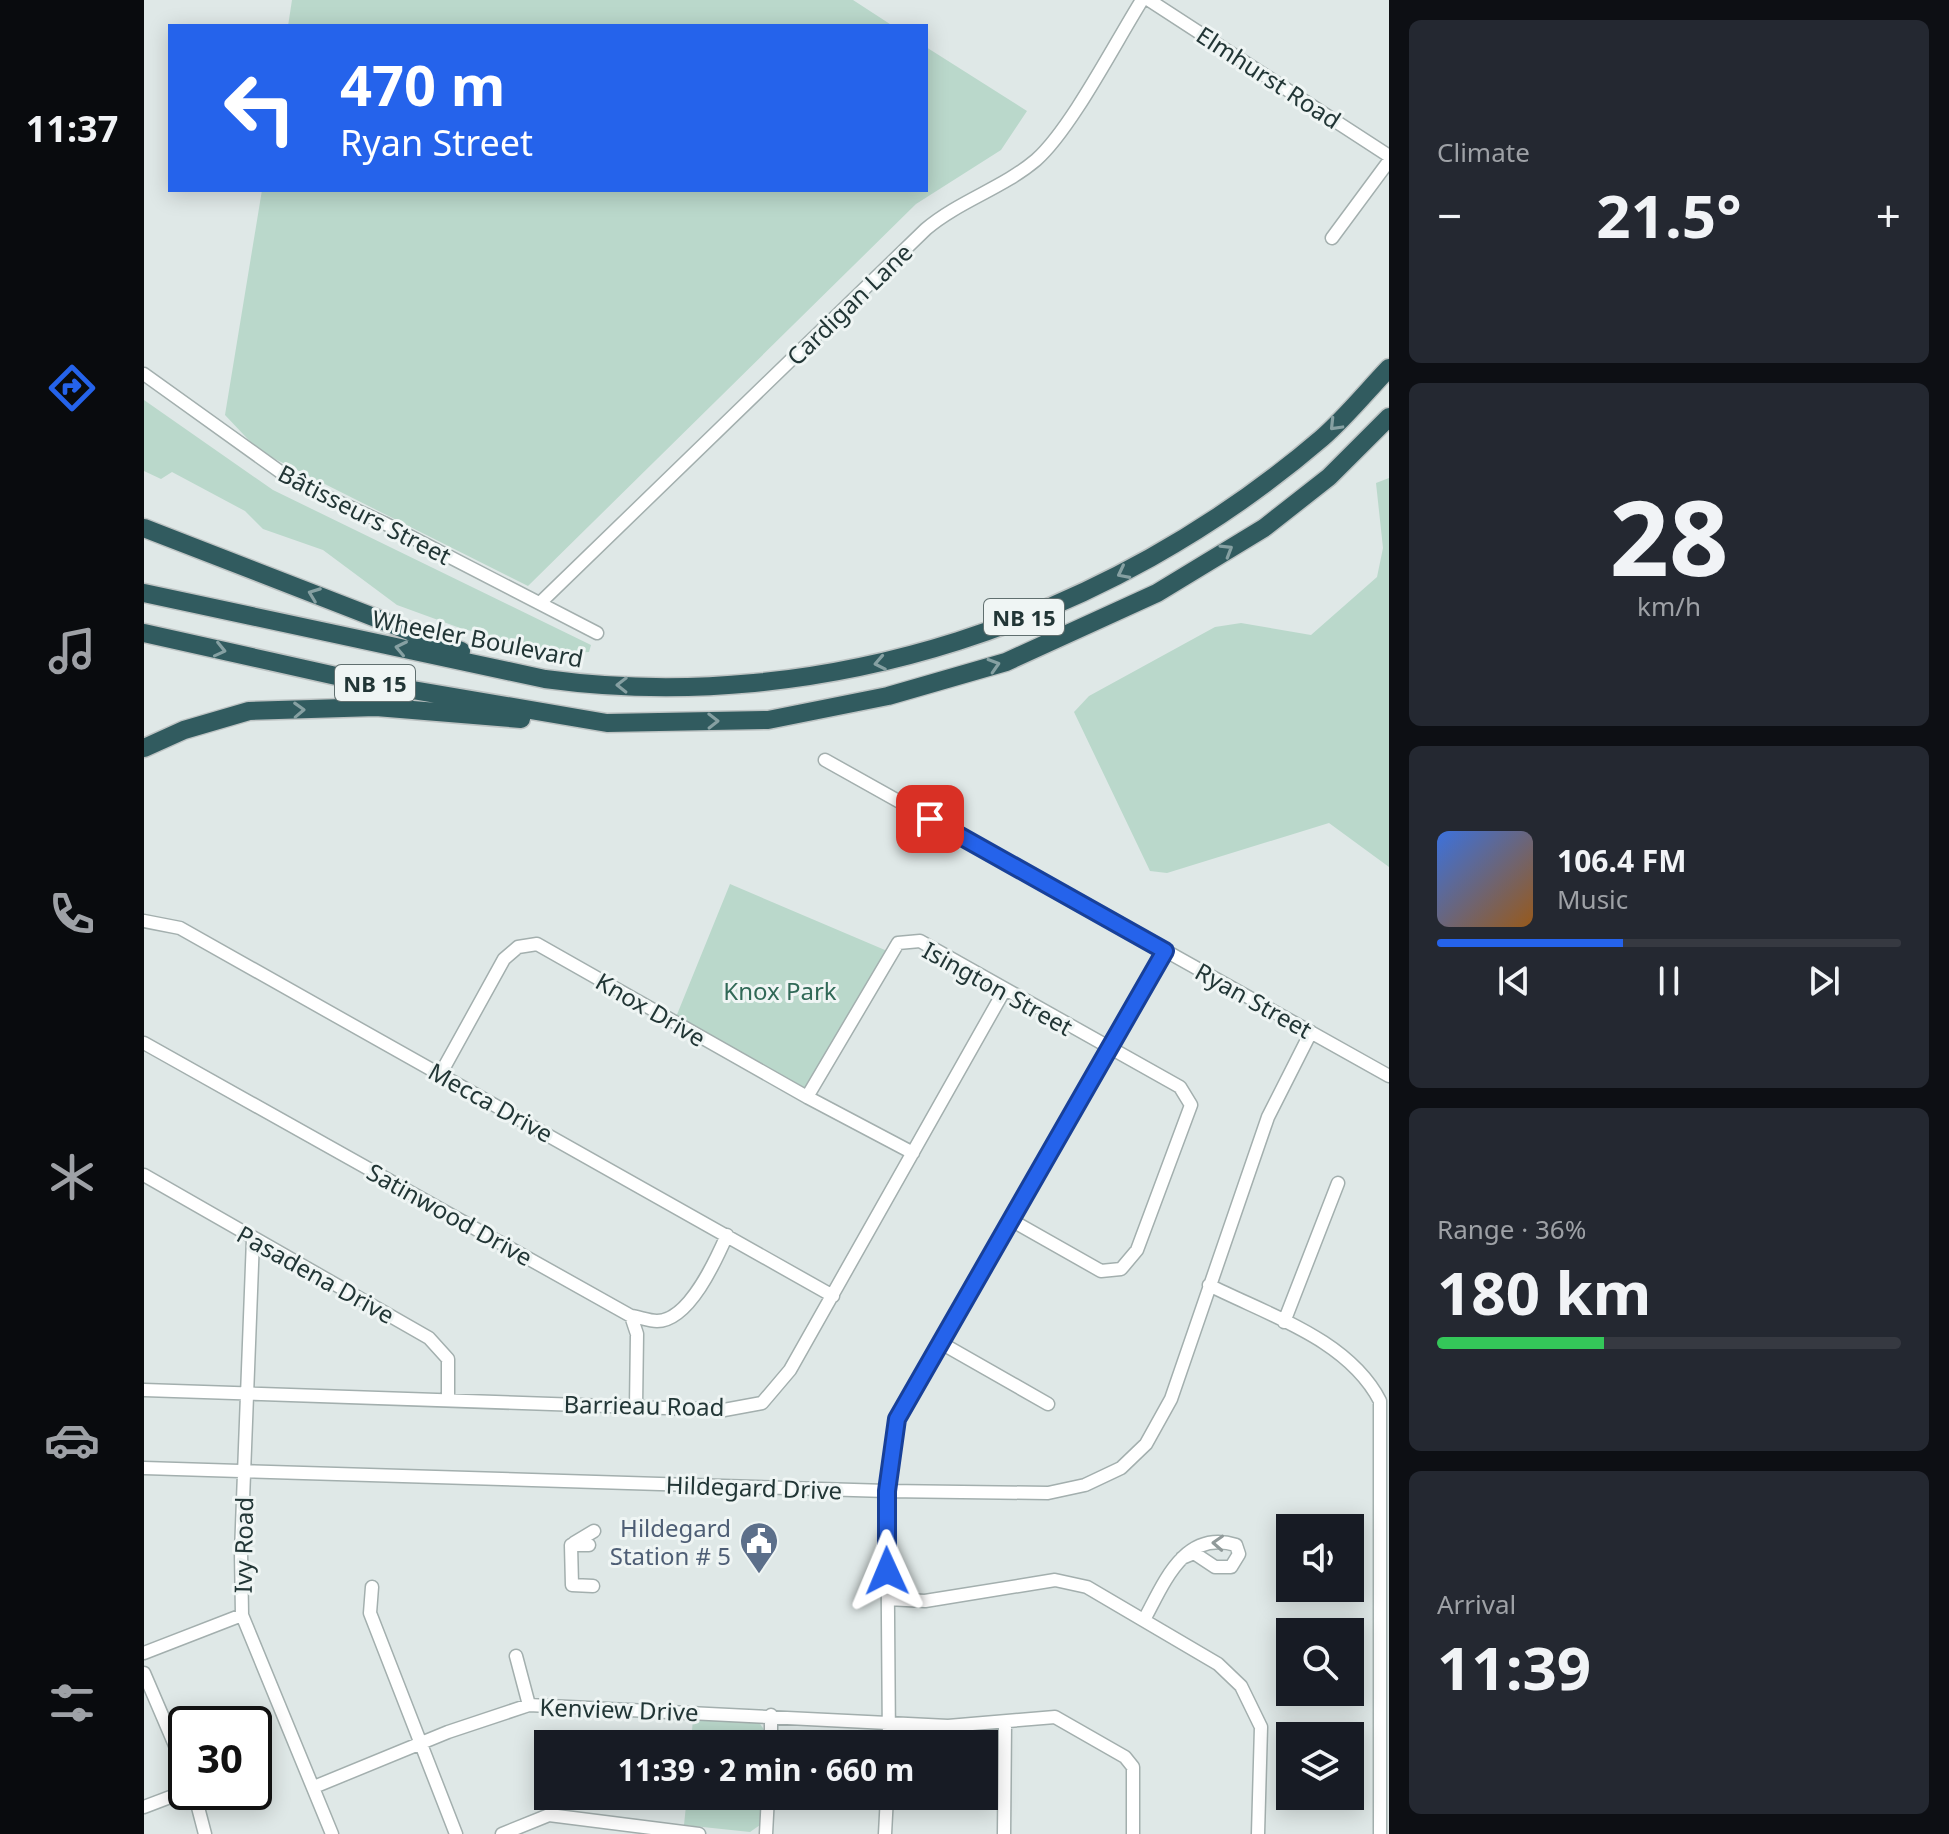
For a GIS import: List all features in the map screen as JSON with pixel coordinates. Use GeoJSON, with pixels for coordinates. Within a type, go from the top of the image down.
{"type":"FeatureCollection","features":[{"type":"Feature","properties":{"kind":"highway","name":"Wheeler Boulevard"},"geometry":{"type":"LineString","coordinates":[[144,593],[587,684],[717,687],[810,677],[899,659],[1056,605],[1147,561],[1220,516],[1323,437],[1389,368]]}},
{"type":"Feature","properties":{"kind":"highway","name":"NB 15"},"geometry":{"type":"LineString","coordinates":[[144,633],[354,680],[607,723],[768,720],[888,696],[1006,662],[1157,593],[1264,528],[1329,477],[1389,417]]}},
{"type":"Feature","properties":{"kind":"highway"},"geometry":{"type":"LineString","coordinates":[[144,528],[453,649],[587,684]]}},
{"type":"Feature","properties":{"kind":"highway"},"geometry":{"type":"LineString","coordinates":[[144,748],[184,730],[249,711],[376,707],[607,723]]}},
{"type":"Feature","properties":{"kind":"street","name":"Cardigan Lane"},"geometry":{"type":"LineString","coordinates":[[540,603],[926,229],[960,204],[1036,160],[1076,106],[1142,0]]}},
{"type":"Feature","properties":{"kind":"street","name":"Elmhurst Road"},"geometry":{"type":"LineString","coordinates":[[1149,0],[1389,158]]}},
{"type":"Feature","properties":{"kind":"street"},"geometry":{"type":"LineString","coordinates":[[1332,238],[1389,158]]}},
{"type":"Feature","properties":{"kind":"street","name":"Bâtisseurs Street"},"geometry":{"type":"LineString","coordinates":[[144,374],[293,481],[384,523],[597,633]]}},
{"type":"Feature","properties":{"kind":"street","name":"Ryan Street"},"geometry":{"type":"LineString","coordinates":[[825,760],[1389,1076]]}},
{"type":"Feature","properties":{"kind":"street","name":"Mecca Drive"},"geometry":{"type":"LineString","coordinates":[[144,921],[180,928],[833,1296]]}},
{"type":"Feature","properties":{"kind":"street","name":"Isington Street"},"geometry":{"type":"LineString","coordinates":[[807,1097],[898,943],[920,941],[1004,991],[1180,1087],[1191,1105],[1137,1250],[1121,1269],[1101,1271],[1011,1220]]}},
{"type":"Feature","properties":{"kind":"street","name":"Knox Drive"},"geometry":{"type":"LineString","coordinates":[[441,1073],[504,959],[518,947],[537,944],[807,1097],[913,1153]]}},
{"type":"Feature","properties":{"kind":"street"},"geometry":{"type":"LineString","coordinates":[[890,1730],[887,1491],[897,1419],[1165,951]]}},
{"type":"Feature","properties":{"kind":"street","name":"Barrieau Road"},"geometry":{"type":"LineString","coordinates":[[144,1390],[724,1410],[762,1403],[790,1370],[1004,991]]}},
{"type":"Feature","properties":{"kind":"street","name":"Hildegard Drive"},"geometry":{"type":"LineString","coordinates":[[144,1468],[887,1491],[1048,1493],[1085,1485],[1121,1468],[1146,1444],[1171,1399],[1268,1117],[1311,1032]]}},
{"type":"Feature","properties":{"kind":"street","name":"Satinwood Drive"},"geometry":{"type":"LineString","coordinates":[[144,1043],[631,1316],[658,1321],[677,1314],[706,1279],[727,1235]]}},
{"type":"Feature","properties":{"kind":"street","name":"Pasadena Drive"},"geometry":{"type":"LineString","coordinates":[[144,1175],[429,1338],[448,1359],[448,1399]]}},
{"type":"Feature","properties":{"kind":"street"},"geometry":{"type":"LineString","coordinates":[[1284,1322],[1338,1183]]}},
{"type":"Feature","properties":{"kind":"street","name":"Ivy Road"},"geometry":{"type":"LineString","coordinates":[[253,1239],[242,1615],[332,1834]]}},
{"type":"Feature","properties":{"kind":"street"},"geometry":{"type":"LineString","coordinates":[[1209,1285],[1342,1353],[1369,1379],[1380,1401],[1384,1506],[1383,1829]]}},
{"type":"Feature","properties":{"kind":"street"},"geometry":{"type":"LineString","coordinates":[[631,1316],[637,1334],[636,1407]]}},
{"type":"Feature","properties":{"kind":"street"},"geometry":{"type":"LineString","coordinates":[[941,1343],[1048,1404]]}},
{"type":"Feature","properties":{"kind":"street"},"geometry":{"type":"LineString","coordinates":[[571,1545],[594,1531]]}},
{"type":"Feature","properties":{"kind":"street"},"geometry":{"type":"LineString","coordinates":[[571,1545],[589,1545]]}},
{"type":"Feature","properties":{"kind":"street"},"geometry":{"type":"LineString","coordinates":[[571,1545],[572,1585],[593,1586]]}},
{"type":"Feature","properties":{"kind":"street"},"geometry":{"type":"LineString","coordinates":[[1144,1620],[1171,1569],[1182,1558]]}},
{"type":"Feature","properties":{"kind":"street"},"geometry":{"type":"LineString","coordinates":[[888,1599],[925,1601],[1055,1580],[1087,1587],[1218,1664],[1241,1686],[1261,1727],[1258,1834]]}},
{"type":"Feature","properties":{"kind":"street"},"geometry":{"type":"LineString","coordinates":[[372,1587],[370,1613],[456,1834]]}},
{"type":"Feature","properties":{"kind":"street"},"geometry":{"type":"LineString","coordinates":[[144,1653],[242,1615]]}},
{"type":"Feature","properties":{"kind":"street"},"geometry":{"type":"LineString","coordinates":[[516,1656],[529,1705]]}},
{"type":"Feature","properties":{"kind":"street"},"geometry":{"type":"LineString","coordinates":[[144,1673],[168,1729]]}},
{"type":"Feature","properties":{"kind":"street","name":"Kenview Drive"},"geometry":{"type":"LineString","coordinates":[[314,1787],[420,1744],[529,1705],[948,1726],[1055,1717],[1125,1757],[1133,1767],[1133,1834]]}},
{"type":"Feature","properties":{"kind":"street"},"geometry":{"type":"LineString","coordinates":[[771,1715],[771,1730]]}},
{"type":"Feature","properties":{"kind":"street"},"geometry":{"type":"LineString","coordinates":[[1004,1834],[1005,1722]]}},
{"type":"Feature","properties":{"kind":"street"},"geometry":{"type":"LineString","coordinates":[[144,1807],[168,1798]]}},
{"type":"Feature","properties":{"kind":"street"},"geometry":{"type":"LineString","coordinates":[[199,1810],[205,1834]]}},
{"type":"Feature","properties":{"kind":"street"},"geometry":{"type":"LineString","coordinates":[[766,1834],[767,1810]]}},
{"type":"Feature","properties":{"kind":"street"},"geometry":{"type":"LineString","coordinates":[[885,1834],[886,1810]]}},
{"type":"Feature","properties":{"kind":"street"},"geometry":{"type":"LineString","coordinates":[[502,1834],[549,1815],[699,1834]]}},
{"type":"Feature","properties":{"kind":"green space"},"geometry":{"type":"Polygon","coordinates":[[[292,0],[853,0],[890,24],[288,24],[292,0]]]}},
{"type":"Feature","properties":{"kind":"green space"},"geometry":{"type":"Polygon","coordinates":[[[928,48],[1027,111],[1001,150],[916,204],[528,586],[259,451],[225,415],[262,192],[928,192],[928,48]]]}},
{"type":"Feature","properties":{"kind":"green space"},"geometry":{"type":"Polygon","coordinates":[[[144,400],[273,490],[591,645],[589,652],[558,654],[460,628],[397,605],[323,550],[263,529],[245,511],[172,472],[161,479],[144,471],[144,400]]]}},
{"type":"Feature","properties":{"kind":"green space"},"geometry":{"type":"Polygon","coordinates":[[[1389,478],[1389,867],[1329,823],[1167,873],[1150,871],[1074,712],[1089,696],[1215,627],[1241,623],[1311,635],[1377,577],[1383,548],[1376,483],[1389,478]]]}},
{"type":"Feature","properties":{"kind":"green space","name":"Knox Park"},"geometry":{"type":"Polygon","coordinates":[[[730,884],[892,953],[807,1097],[676,1017],[730,884]]]}},
{"type":"Feature","properties":{"kind":"green space"},"geometry":{"type":"Polygon","coordinates":[[[693,1718],[758,1721],[764,1730],[692,1730],[693,1718]]]}},
{"type":"Feature","properties":{"kind":"green space"},"geometry":{"type":"Polygon","coordinates":[[[686,1810],[761,1810],[760,1825],[750,1832],[684,1825],[686,1810]]]}},
{"type":"Feature","properties":{"kind":"place","name":"Hildegard Station # 5"},"geometry":{"type":"Point","coordinates":[759,1575]}},
{"type":"Feature","properties":{"kind":"route"},"geometry":{"type":"LineString","coordinates":[[887,1571],[887,1491],[897,1419],[1165,951],[930,819]]}}]}
